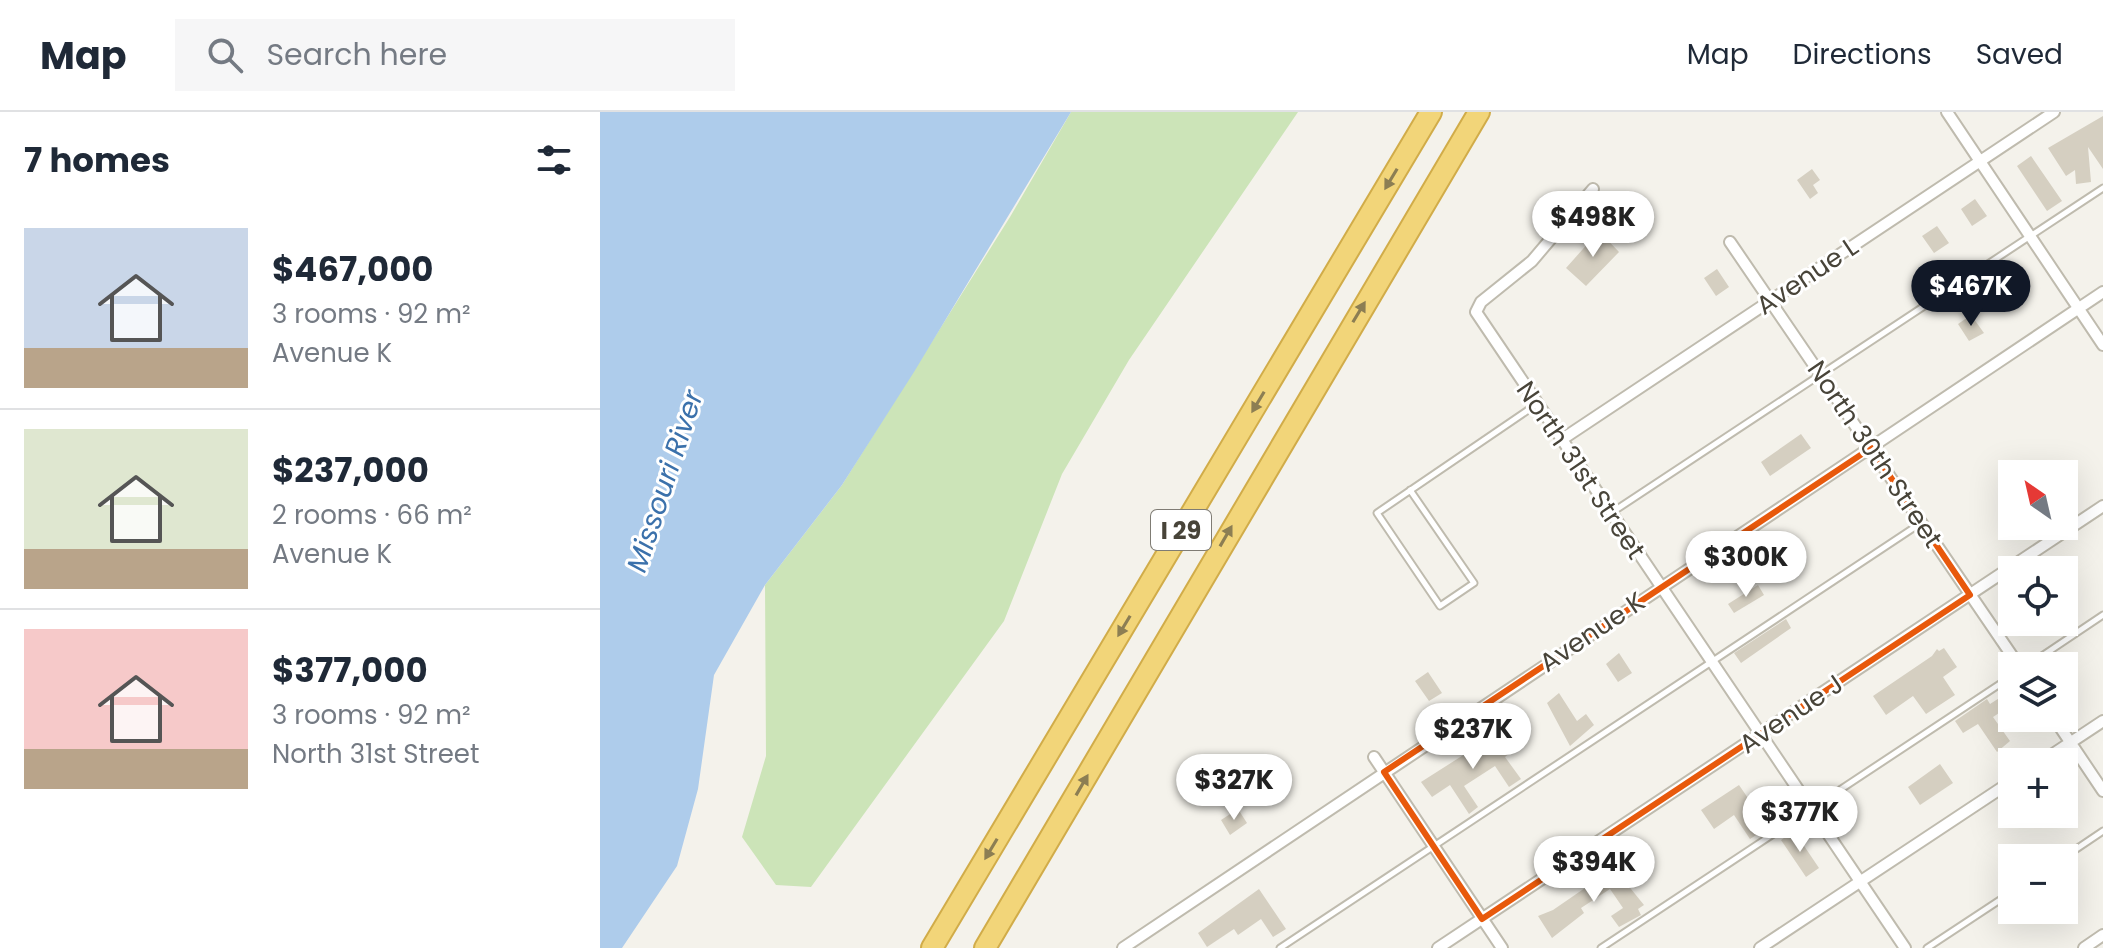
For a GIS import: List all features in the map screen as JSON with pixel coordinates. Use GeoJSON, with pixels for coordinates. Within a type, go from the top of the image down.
{"type":"FeatureCollection","features":[{"type":"Feature","properties":{"kind":"highway","name":"I 29"},"geometry":{"type":"LineString","coordinates":[[932,948],[1431,112]]}},
{"type":"Feature","properties":{"kind":"highway","name":"I 29"},"geometry":{"type":"LineString","coordinates":[[985,948],[1479,112]]}},
{"type":"Feature","properties":{"kind":"street"},"geometry":{"type":"LineString","coordinates":[[1947,112],[2103,345]]}},
{"type":"Feature","properties":{"kind":"street","name":"Avenue L"},"geometry":{"type":"LineString","coordinates":[[1561,440],[2054,112]]}},
{"type":"Feature","properties":{"kind":"street","name":"North 31st Street"},"geometry":{"type":"LineString","coordinates":[[1593,189],[1532,261],[1477,308],[1479,319],[1905,948]]}},
{"type":"Feature","properties":{"kind":"street","name":"North 30th Street"},"geometry":{"type":"LineString","coordinates":[[1730,242],[2009,652]]}},
{"type":"Feature","properties":{"kind":"street","name":"Avenue K"},"geometry":{"type":"LineString","coordinates":[[1123,948],[2103,292]]}},
{"type":"Feature","properties":{"kind":"street","name":"Avenue J"},"geometry":{"type":"LineString","coordinates":[[1438,948],[2103,506]]}},
{"type":"Feature","properties":{"kind":"street"},"geometry":{"type":"LineString","coordinates":[[2062,748],[2103,721]]}},
{"type":"Feature","properties":{"kind":"street"},"geometry":{"type":"LineString","coordinates":[[2063,732],[2103,791]]}},
{"type":"Feature","properties":{"kind":"street"},"geometry":{"type":"LineString","coordinates":[[1374,757],[1502,948]]}},
{"type":"Feature","properties":{"kind":"street"},"geometry":{"type":"LineString","coordinates":[[1760,948],[1998,790]]}},
{"type":"Feature","properties":{"kind":"street"},"geometry":{"type":"LineString","coordinates":[[2084,948],[2103,935]]}},
{"type":"Feature","properties":{"kind":"lane"},"geometry":{"type":"LineString","coordinates":[[1610,514],[2103,188]]}},
{"type":"Feature","properties":{"kind":"lane"},"geometry":{"type":"LineString","coordinates":[[1410,490],[1474,583],[1440,606],[1377,513],[1410,490],[1537,404]]}},
{"type":"Feature","properties":{"kind":"lane"},"geometry":{"type":"LineString","coordinates":[[1280,948],[1921,522]]}},
{"type":"Feature","properties":{"kind":"lane"},"geometry":{"type":"LineString","coordinates":[[2048,652],[2103,615]]}},
{"type":"Feature","properties":{"kind":"lane"},"geometry":{"type":"LineString","coordinates":[[1601,948],[1998,685]]}},
{"type":"Feature","properties":{"kind":"lane"},"geometry":{"type":"LineString","coordinates":[[2078,848],[2103,831]]}},
{"type":"Feature","properties":{"kind":"lane"},"geometry":{"type":"LineString","coordinates":[[1927,948],[1998,901]]}},
{"type":"Feature","properties":{"kind":"highlighted area"},"geometry":{"type":"Polygon","coordinates":[[[1871,448],[1970,595],[1482,919],[1384,772],[1871,448]]]}},
{"type":"Feature","properties":{"kind":"green space"},"geometry":{"type":"Polygon","coordinates":[[[1071,112],[1298,112],[1129,360],[1062,474],[1004,621],[811,887],[776,885],[742,837],[766,756],[765,585],[842,485],[1010,217],[1071,112]]]}},
{"type":"Feature","properties":{"kind":"water","name":"Missouri River"},"geometry":{"type":"Polygon","coordinates":[[[600,112],[1071,112],[914,372],[842,485],[765,585],[714,675],[698,789],[677,866],[622,948],[600,948],[600,112]]]}},
{"type":"Feature","properties":{"kind":"building"},"geometry":{"type":"Polygon","coordinates":[[[2103,116],[2103,169],[2088,147],[2091,182],[2076,184],[2075,170],[2066,176],[2048,148],[2103,116]]]}},
{"type":"Feature","properties":{"kind":"building"},"geometry":{"type":"Polygon","coordinates":[[[2031,156],[2062,201],[2047,211],[2017,166],[2031,156]]]}},
{"type":"Feature","properties":{"kind":"building"},"geometry":{"type":"Polygon","coordinates":[[[1812,169],[1820,180],[1813,185],[1818,193],[1810,199],[1797,180],[1812,169]]]}},
{"type":"Feature","properties":{"kind":"building"},"geometry":{"type":"Polygon","coordinates":[[[1975,199],[1987,216],[1972,226],[1961,209],[1975,199]]]}},
{"type":"Feature","properties":{"kind":"building"},"geometry":{"type":"Polygon","coordinates":[[[1937,226],[1949,243],[1934,253],[1922,236],[1937,226]]]}},
{"type":"Feature","properties":{"kind":"building"},"geometry":{"type":"Polygon","coordinates":[[[1599,231],[1619,252],[1586,286],[1566,268],[1599,231]]]}},
{"type":"Feature","properties":{"kind":"building"},"geometry":{"type":"Polygon","coordinates":[[[1717,269],[1729,287],[1716,296],[1704,278],[1717,269]]]}},
{"type":"Feature","properties":{"kind":"building"},"geometry":{"type":"Polygon","coordinates":[[[1971,315],[1984,333],[1969,341],[1958,324],[1971,315]]]}},
{"type":"Feature","properties":{"kind":"building"},"geometry":{"type":"Polygon","coordinates":[[[1801,434],[1811,448],[1770,476],[1761,462],[1801,434]]]}},
{"type":"Feature","properties":{"kind":"building"},"geometry":{"type":"Polygon","coordinates":[[[1758,585],[1764,595],[1734,613],[1728,604],[1758,585]]]}},
{"type":"Feature","properties":{"kind":"building"},"geometry":{"type":"Polygon","coordinates":[[[1786,619],[1791,628],[1741,663],[1734,653],[1786,619]]]}},
{"type":"Feature","properties":{"kind":"building"},"geometry":{"type":"Polygon","coordinates":[[[1944,648],[1957,667],[1943,677],[1955,695],[1926,714],[1913,696],[1886,715],[1873,696],[1932,656],[1937,649],[1944,648]]]}},
{"type":"Feature","properties":{"kind":"building"},"geometry":{"type":"Polygon","coordinates":[[[1619,653],[1632,673],[1618,682],[1606,664],[1619,653]]]}},
{"type":"Feature","properties":{"kind":"building"},"geometry":{"type":"Polygon","coordinates":[[[1428,672],[1442,693],[1429,701],[1415,681],[1428,672]]]}},
{"type":"Feature","properties":{"kind":"building"},"geometry":{"type":"Polygon","coordinates":[[[1559,693],[1577,721],[1586,714],[1594,725],[1570,746],[1547,703],[1559,693]]]}},
{"type":"Feature","properties":{"kind":"building"},"geometry":{"type":"Polygon","coordinates":[[[1987,699],[1990,704],[1998,699],[1998,714],[1993,717],[1998,724],[1998,732],[2004,732],[2010,741],[1998,748],[1997,752],[1978,724],[1963,733],[1955,721],[1987,699]]]}},
{"type":"Feature","properties":{"kind":"building"},"geometry":{"type":"Polygon","coordinates":[[[1498,733],[1511,752],[1505,757],[1521,779],[1509,787],[1495,766],[1464,786],[1478,807],[1469,814],[1450,785],[1432,797],[1421,782],[1498,733]]]}},
{"type":"Feature","properties":{"kind":"building"},"geometry":{"type":"Polygon","coordinates":[[[1940,764],[1953,783],[1920,805],[1908,787],[1940,764]]]}},
{"type":"Feature","properties":{"kind":"building"},"geometry":{"type":"Polygon","coordinates":[[[1739,785],[1752,804],[1746,808],[1761,832],[1750,839],[1734,815],[1714,829],[1701,810],[1739,785]]]}},
{"type":"Feature","properties":{"kind":"building"},"geometry":{"type":"Polygon","coordinates":[[[1238,809],[1247,823],[1230,835],[1221,820],[1238,809]]]}},
{"type":"Feature","properties":{"kind":"building"},"geometry":{"type":"Polygon","coordinates":[[[1794,831],[1819,868],[1806,877],[1781,840],[1794,831]]]}},
{"type":"Feature","properties":{"kind":"building"},"geometry":{"type":"Polygon","coordinates":[[[1614,868],[1644,905],[1638,909],[1641,915],[1619,927],[1611,916],[1623,908],[1610,889],[1581,908],[1584,913],[1552,938],[1538,916],[1553,910],[1614,868]]]}},
{"type":"Feature","properties":{"kind":"building"},"geometry":{"type":"Polygon","coordinates":[[[1259,889],[1286,929],[1273,937],[1261,919],[1238,935],[1234,929],[1207,947],[1198,933],[1259,889]]]}}]}
